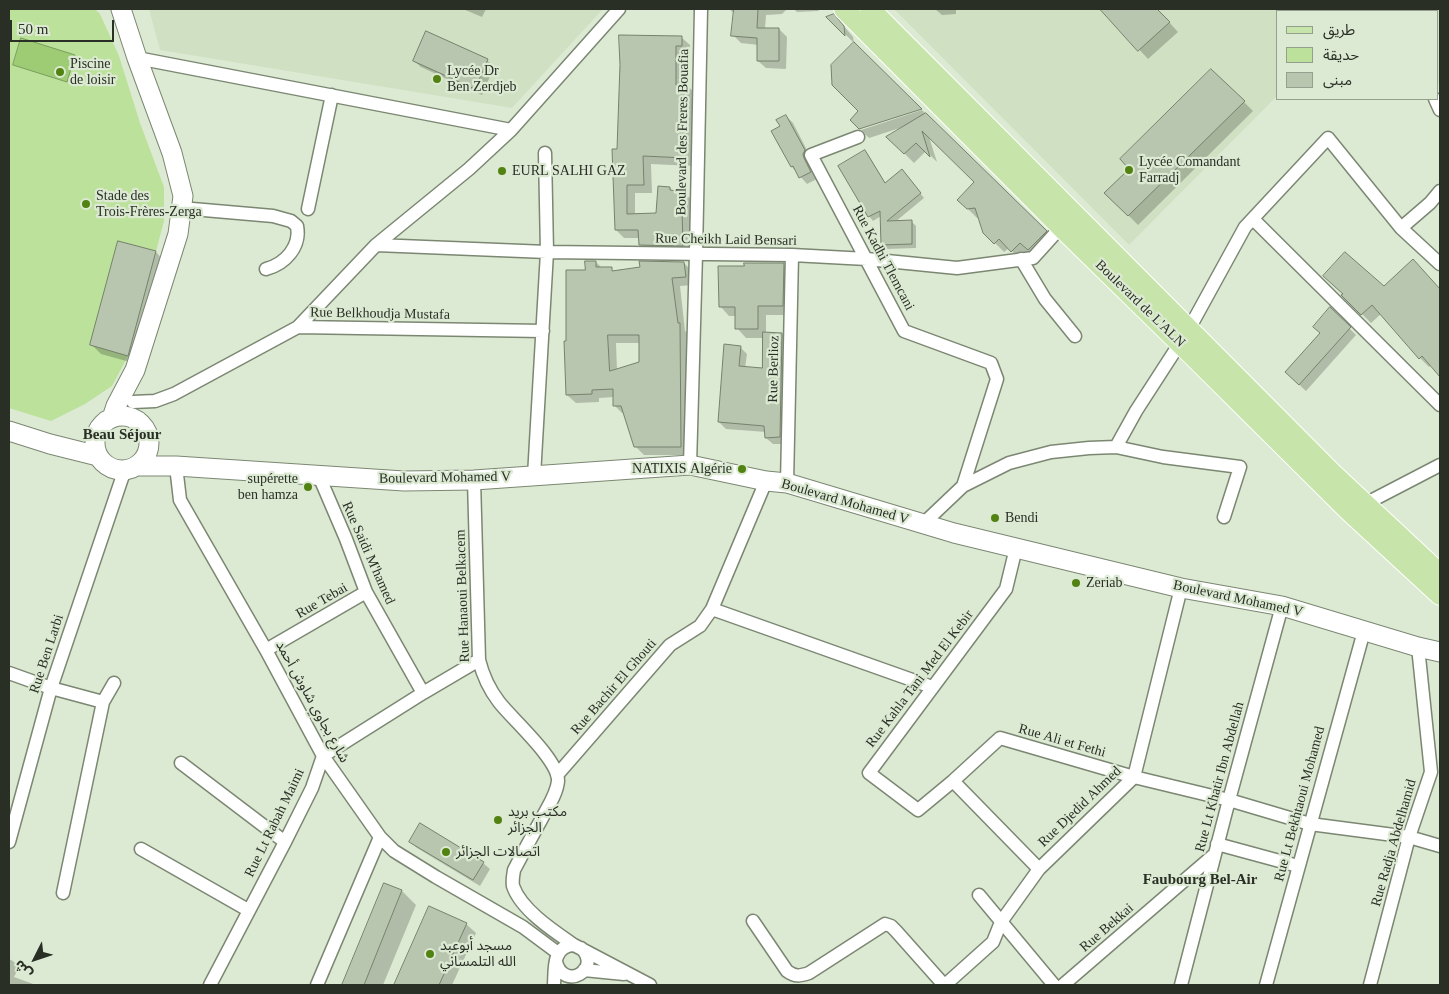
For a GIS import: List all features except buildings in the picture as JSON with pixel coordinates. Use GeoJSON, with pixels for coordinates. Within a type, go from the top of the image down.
{"type":"FeatureCollection","features":[{"type":"Feature","properties":{"kind":"main road"},"geometry":{"type":"LineString","coordinates":[[112,418],[116,406],[135,370],[178,234],[183,196],[172,153],[121,9]]}},
{"type":"Feature","properties":{"kind":"main road","name":"Boulevard de L'ALN"},"geometry":{"type":"LineString","coordinates":[[844,9],[1061,227],[1185,336],[1440,574]]}},
{"type":"Feature","properties":{"kind":"main road","name":"Boulevard de L'ALN"},"geometry":{"type":"LineString","coordinates":[[870,9],[1185,336],[1349,511],[1440,595]]}},
{"type":"Feature","properties":{"kind":"main road"},"geometry":{"type":"LineString","coordinates":[[133,410],[122,416],[112,418],[101,425],[96,447],[102,462],[108,467],[125,471],[142,461],[148,448],[146,430],[133,410],[135,370]]}},
{"type":"Feature","properties":{"kind":"main road"},"geometry":{"type":"LineString","coordinates":[[9,431],[50,444],[96,447]]}},
{"type":"Feature","properties":{"kind":"main road","name":"Boulevard Mohamed V"},"geometry":{"type":"LineString","coordinates":[[148,448],[176,466]]}},
{"type":"Feature","properties":{"kind":"main road","name":"Boulevard Mohamed V"},"geometry":{"type":"LineString","coordinates":[[125,471],[176,466],[404,481],[474,480],[690,465],[786,483],[954,533],[1181,588],[1282,606],[1440,652]]}},
{"type":"Feature","properties":{"kind":"street","name":"Rue Belkhoudja Mustafa"},"geometry":{"type":"LineString","coordinates":[[298,327],[376,245],[469,169],[511,130],[619,9]]}},
{"type":"Feature","properties":{"kind":"street","name":"Boulevard des Freres Bouafia"},"geometry":{"type":"LineString","coordinates":[[690,465],[701,9]]}},
{"type":"Feature","properties":{"kind":"street"},"geometry":{"type":"LineString","coordinates":[[137,58],[511,130]]}},
{"type":"Feature","properties":{"kind":"street"},"geometry":{"type":"LineString","coordinates":[[308,209],[332,95]]}},
{"type":"Feature","properties":{"kind":"street","name":"Rue Kadhi Tlemcani"},"geometry":{"type":"LineString","coordinates":[[858,137],[811,155],[904,330],[991,363],[997,379],[963,486]]}},
{"type":"Feature","properties":{"kind":"street"},"geometry":{"type":"LineString","coordinates":[[1116,447],[1136,411],[1185,336],[1245,227],[1328,138],[1401,228],[1440,264]]}},
{"type":"Feature","properties":{"kind":"street"},"geometry":{"type":"LineString","coordinates":[[534,476],[547,252],[545,153]]}},
{"type":"Feature","properties":{"kind":"street"},"geometry":{"type":"LineString","coordinates":[[1401,228],[1430,204],[1440,191]]}},
{"type":"Feature","properties":{"kind":"street"},"geometry":{"type":"LineString","coordinates":[[181,208],[273,216],[291,221],[297,226],[296,244],[289,256],[276,266],[266,269]]}},
{"type":"Feature","properties":{"kind":"street"},"geometry":{"type":"LineString","coordinates":[[1253,219],[1440,405]]}},
{"type":"Feature","properties":{"kind":"street","name":"Rue Cheikh Laid Bensari"},"geometry":{"type":"LineString","coordinates":[[376,245],[547,252],[792,255],[867,259],[958,268],[1033,258],[1061,227]]}},
{"type":"Feature","properties":{"kind":"street","name":"Rue Berlioz"},"geometry":{"type":"LineString","coordinates":[[786,483],[792,255]]}},
{"type":"Feature","properties":{"kind":"street"},"geometry":{"type":"LineString","coordinates":[[1021,259],[1044,299],[1075,336]]}},
{"type":"Feature","properties":{"kind":"street"},"geometry":{"type":"LineString","coordinates":[[133,410],[174,394],[298,327]]}},
{"type":"Feature","properties":{"kind":"street","name":"Rue Belkhoudja Mustafa"},"geometry":{"type":"LineString","coordinates":[[298,327],[543,331]]}},
{"type":"Feature","properties":{"kind":"street"},"geometry":{"type":"LineString","coordinates":[[923,524],[963,486],[1009,463],[1051,452],[1116,447],[1163,457],[1240,467],[1224,516]]}},
{"type":"Feature","properties":{"kind":"street"},"geometry":{"type":"LineString","coordinates":[[1365,504],[1440,465]]}},
{"type":"Feature","properties":{"kind":"street","name":"شارع بجاوي شاوش أحمد"},"geometry":{"type":"LineString","coordinates":[[176,466],[180,500],[266,650],[323,756],[380,837],[394,851],[523,926],[557,958]]}},
{"type":"Feature","properties":{"kind":"street","name":"Rue Ben Larbi"},"geometry":{"type":"LineString","coordinates":[[9,842],[51,688],[125,471]]}},
{"type":"Feature","properties":{"kind":"street","name":"Rue Saidi M'hamed"},"geometry":{"type":"LineString","coordinates":[[318,476],[346,539],[366,592],[423,693]]}},
{"type":"Feature","properties":{"kind":"street","name":"Rue Hanaoui Belkacem"},"geometry":{"type":"LineString","coordinates":[[474,480],[479,660],[483,676],[494,695],[535,742],[551,763],[557,775]]}},
{"type":"Feature","properties":{"kind":"street","name":"Rue Bachir El Ghouti"},"geometry":{"type":"LineString","coordinates":[[578,946],[550,929],[525,904],[514,888],[512,880],[514,870],[553,796],[558,782],[557,775],[670,645],[700,626],[712,609],[766,480]]}},
{"type":"Feature","properties":{"kind":"street","name":"Rue Kahla Tani Med El Kebir"},"geometry":{"type":"LineString","coordinates":[[918,810],[869,772],[1006,589],[1016,548]]}},
{"type":"Feature","properties":{"kind":"street","name":"Rue Djedid Ahmed"},"geometry":{"type":"LineString","coordinates":[[944,985],[993,942],[1001,922],[1039,869],[1134,777],[1181,588]]}},
{"type":"Feature","properties":{"kind":"street","name":"Rue Tebai"},"geometry":{"type":"LineString","coordinates":[[266,650],[366,592]]}},
{"type":"Feature","properties":{"kind":"street","name":"Rue Lt Khatir Ibn Abdellah"},"geometry":{"type":"LineString","coordinates":[[1181,985],[1282,606]]}},
{"type":"Feature","properties":{"kind":"street"},"geometry":{"type":"LineString","coordinates":[[712,609],[932,687]]}},
{"type":"Feature","properties":{"kind":"street","name":"Rue Lt Bekhtaoui Mohamed"},"geometry":{"type":"LineString","coordinates":[[1266,985],[1364,631]]}},
{"type":"Feature","properties":{"kind":"street","name":"Rue Radja Abdelhamid"},"geometry":{"type":"LineString","coordinates":[[1370,985],[1409,837],[1430,772],[1418,647]]}},
{"type":"Feature","properties":{"kind":"street"},"geometry":{"type":"LineString","coordinates":[[323,756],[479,660]]}},
{"type":"Feature","properties":{"kind":"street"},"geometry":{"type":"LineString","coordinates":[[9,673],[51,688],[103,702]]}},
{"type":"Feature","properties":{"kind":"street"},"geometry":{"type":"LineString","coordinates":[[62,893],[103,702],[114,683]]}},
{"type":"Feature","properties":{"kind":"street","name":"Rue Ali et Fethi"},"geometry":{"type":"LineString","coordinates":[[918,810],[1000,738],[1134,777]]}},
{"type":"Feature","properties":{"kind":"street","name":"Rue Lt Rabah Maimi"},"geometry":{"type":"LineString","coordinates":[[210,985],[312,788],[323,756]]}},
{"type":"Feature","properties":{"kind":"street"},"geometry":{"type":"LineString","coordinates":[[181,763],[285,842]]}},
{"type":"Feature","properties":{"kind":"street"},"geometry":{"type":"LineString","coordinates":[[1134,777],[1229,800],[1310,824],[1409,837],[1440,846]]}},
{"type":"Feature","properties":{"kind":"street"},"geometry":{"type":"LineString","coordinates":[[953,781],[1039,869]]}},
{"type":"Feature","properties":{"kind":"street"},"geometry":{"type":"LineString","coordinates":[[317,985],[380,837]]}},
{"type":"Feature","properties":{"kind":"street"},"geometry":{"type":"LineString","coordinates":[[141,849],[248,910]]}},
{"type":"Feature","properties":{"kind":"street"},"geometry":{"type":"LineString","coordinates":[[1216,849],[1298,866]]}},
{"type":"Feature","properties":{"kind":"street","name":"Rue Bekkai"},"geometry":{"type":"LineString","coordinates":[[1063,985],[1216,849]]}},
{"type":"Feature","properties":{"kind":"street"},"geometry":{"type":"LineString","coordinates":[[979,895],[1054,985]]}},
{"type":"Feature","properties":{"kind":"street"},"geometry":{"type":"LineString","coordinates":[[753,921],[787,971],[794,976],[809,973],[885,924],[891,926],[896,931],[944,985]]}},
{"type":"Feature","properties":{"kind":"street"},"geometry":{"type":"LineString","coordinates":[[554,985],[557,958],[565,946],[578,946],[650,985]]}},
{"type":"Feature","properties":{"kind":"street"},"geometry":{"type":"LineString","coordinates":[[570,985],[582,973],[588,961],[587,956],[578,946]]}},
{"type":"Feature","properties":{"kind":"street"},"geometry":{"type":"LineString","coordinates":[[557,958],[560,972],[572,977],[582,973],[632,975]]}},
{"type":"Feature","properties":{"kind":"shaded area","name":"Lycée Dr Ben Zerdjeb"},"geometry":{"type":"Polygon","coordinates":[[[149,9],[603,9],[512,108],[160,50],[149,9]]]}},
{"type":"Feature","properties":{"kind":"shaded area","name":"Lycée Comandant Farradj"},"geometry":{"type":"Polygon","coordinates":[[[894,9],[1334,10],[1276,10],[1276,97],[1129,245],[894,9]]]}},
{"type":"Feature","properties":{"kind":"shaded area"},"geometry":{"type":"Polygon","coordinates":[[[1440,9],[1440,88],[1439,10],[1402,10],[1440,9]]]}},
{"type":"Feature","properties":{"kind":"shaded area"},"geometry":{"type":"Polygon","coordinates":[[[21,38],[75,55],[67,82],[13,65],[21,38]]]}},
{"type":"Feature","properties":{"kind":"green space","name":"Stade des Trois-Frères-Zerga"},"geometry":{"type":"Polygon","coordinates":[[[9,9],[95,9],[100,14],[119,56],[140,123],[164,187],[164,221],[128,356],[112,386],[85,404],[51,421],[9,408],[9,9]]]}},
{"type":"Feature","properties":{"kind":"place","name":"Piscine de loisir"},"geometry":{"type":"Point","coordinates":[60,72]}},
{"type":"Feature","properties":{"kind":"place","name":"Lycée Dr Ben Zerdjeb"},"geometry":{"type":"Point","coordinates":[437,79]}},
{"type":"Feature","properties":{"kind":"place","name":"Lycée Comandant Farradj"},"geometry":{"type":"Point","coordinates":[1129,170]}},
{"type":"Feature","properties":{"kind":"place","name":"EURL SALHI GAZ"},"geometry":{"type":"Point","coordinates":[502,171]}},
{"type":"Feature","properties":{"kind":"place","name":"Stade des Trois-Frères-Zerga"},"geometry":{"type":"Point","coordinates":[86,204]}},
{"type":"Feature","properties":{"kind":"place","name":"NATIXIS Algérie"},"geometry":{"type":"Point","coordinates":[742,469]}},
{"type":"Feature","properties":{"kind":"place","name":"supérette ben hamza"},"geometry":{"type":"Point","coordinates":[308,487]}},
{"type":"Feature","properties":{"kind":"place","name":"Bendi"},"geometry":{"type":"Point","coordinates":[995,518]}},
{"type":"Feature","properties":{"kind":"place","name":"Zeriab"},"geometry":{"type":"Point","coordinates":[1076,583]}},
{"type":"Feature","properties":{"kind":"place","name":"مكتب بريد الجزائر"},"geometry":{"type":"Point","coordinates":[498,820]}},
{"type":"Feature","properties":{"kind":"place","name":"اتصالات الجزائر"},"geometry":{"type":"Point","coordinates":[446,852]}},
{"type":"Feature","properties":{"kind":"place","name":"مسجد أبوعبد الله التلمساني"},"geometry":{"type":"Point","coordinates":[430,954]}},
{"type":"Feature","properties":{"kind":"district","name":"Beau Séjour"},"geometry":{"type":"Point","coordinates":[122,435]}},
{"type":"Feature","properties":{"kind":"district","name":"Faubourg Bel-Air"},"geometry":{"type":"Point","coordinates":[1200,880]}}]}
